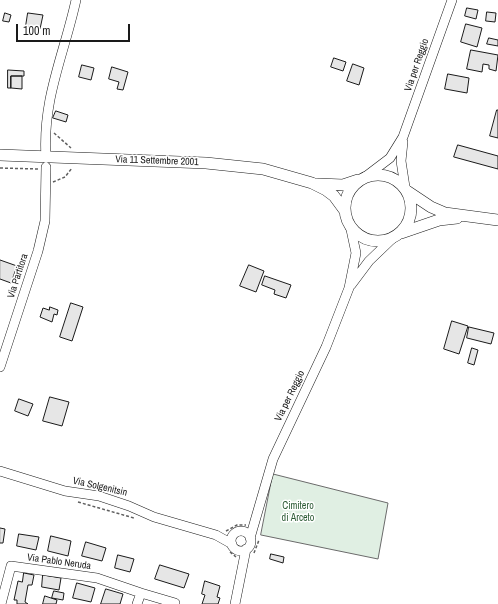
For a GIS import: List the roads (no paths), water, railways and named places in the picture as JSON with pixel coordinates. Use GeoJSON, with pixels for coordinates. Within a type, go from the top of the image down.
{"type":"FeatureCollection","features":[{"type":"Feature","properties":{"kind":"main road","name":"Via 11 Settembre 2001"},"geometry":{"type":"LineString","coordinates":[[0,155],[46,165],[239,165],[263,169],[312,183],[337,186],[382,174],[394,179],[406,189],[438,210],[468,217],[498,220]]}},
{"type":"Feature","properties":{"kind":"main road"},"geometry":{"type":"LineString","coordinates":[[345,211],[346,201],[350,191],[363,178]]}},
{"type":"Feature","properties":{"kind":"main road","name":"Via 11 Settembre 2001"},"geometry":{"type":"LineString","coordinates":[[312,183],[334,196],[345,211],[350,225],[357,233],[372,240],[383,241],[439,220],[468,217]]}},
{"type":"Feature","properties":{"kind":"main road"},"geometry":{"type":"LineString","coordinates":[[396,236],[406,226],[411,214],[411,203],[406,189]]}},
{"type":"Feature","properties":{"kind":"street","name":"Via Partitora"},"geometry":{"type":"LineString","coordinates":[[0,367],[38,251],[45,221],[45,122],[56,70],[76,0]]}},
{"type":"Feature","properties":{"kind":"street","name":"Via per Reggio"},"geometry":{"type":"LineString","coordinates":[[363,178],[390,158],[403,137],[452,0]]}},
{"type":"Feature","properties":{"kind":"street","name":"Via per Reggio"},"geometry":{"type":"LineString","coordinates":[[403,137],[401,161],[406,189]]}},
{"type":"Feature","properties":{"kind":"street","name":"Via per Reggio"},"geometry":{"type":"LineString","coordinates":[[235,604],[234,548],[231,539],[245,529],[256,516],[275,453],[331,335],[349,288],[356,253],[350,225]]}},
{"type":"Feature","properties":{"kind":"street","name":"Via per Reggio"},"geometry":{"type":"LineString","coordinates":[[349,288],[369,261],[396,236]]}},
{"type":"Feature","properties":{"kind":"street","name":"Via Solgenitsin"},"geometry":{"type":"LineString","coordinates":[[0,471],[65,490],[99,496],[130,506],[154,517],[234,548]]}},
{"type":"Feature","properties":{"kind":"street","name":"Via per Reggio"},"geometry":{"type":"LineString","coordinates":[[234,548],[250,543],[250,538],[245,529]]}},
{"type":"Feature","properties":{"kind":"street","name":"Via Pablo Neruda"},"geometry":{"type":"LineString","coordinates":[[1,604],[12,566],[97,578],[175,603]]}},
{"type":"Feature","properties":{"kind":"street"},"geometry":{"type":"LineString","coordinates":[[138,604],[141,593]]}},
{"type":"Feature","properties":{"kind":"park label","name":"Cimitero di Arceto"},"geometry":{"type":"Point","coordinates":[298,512]}}]}
